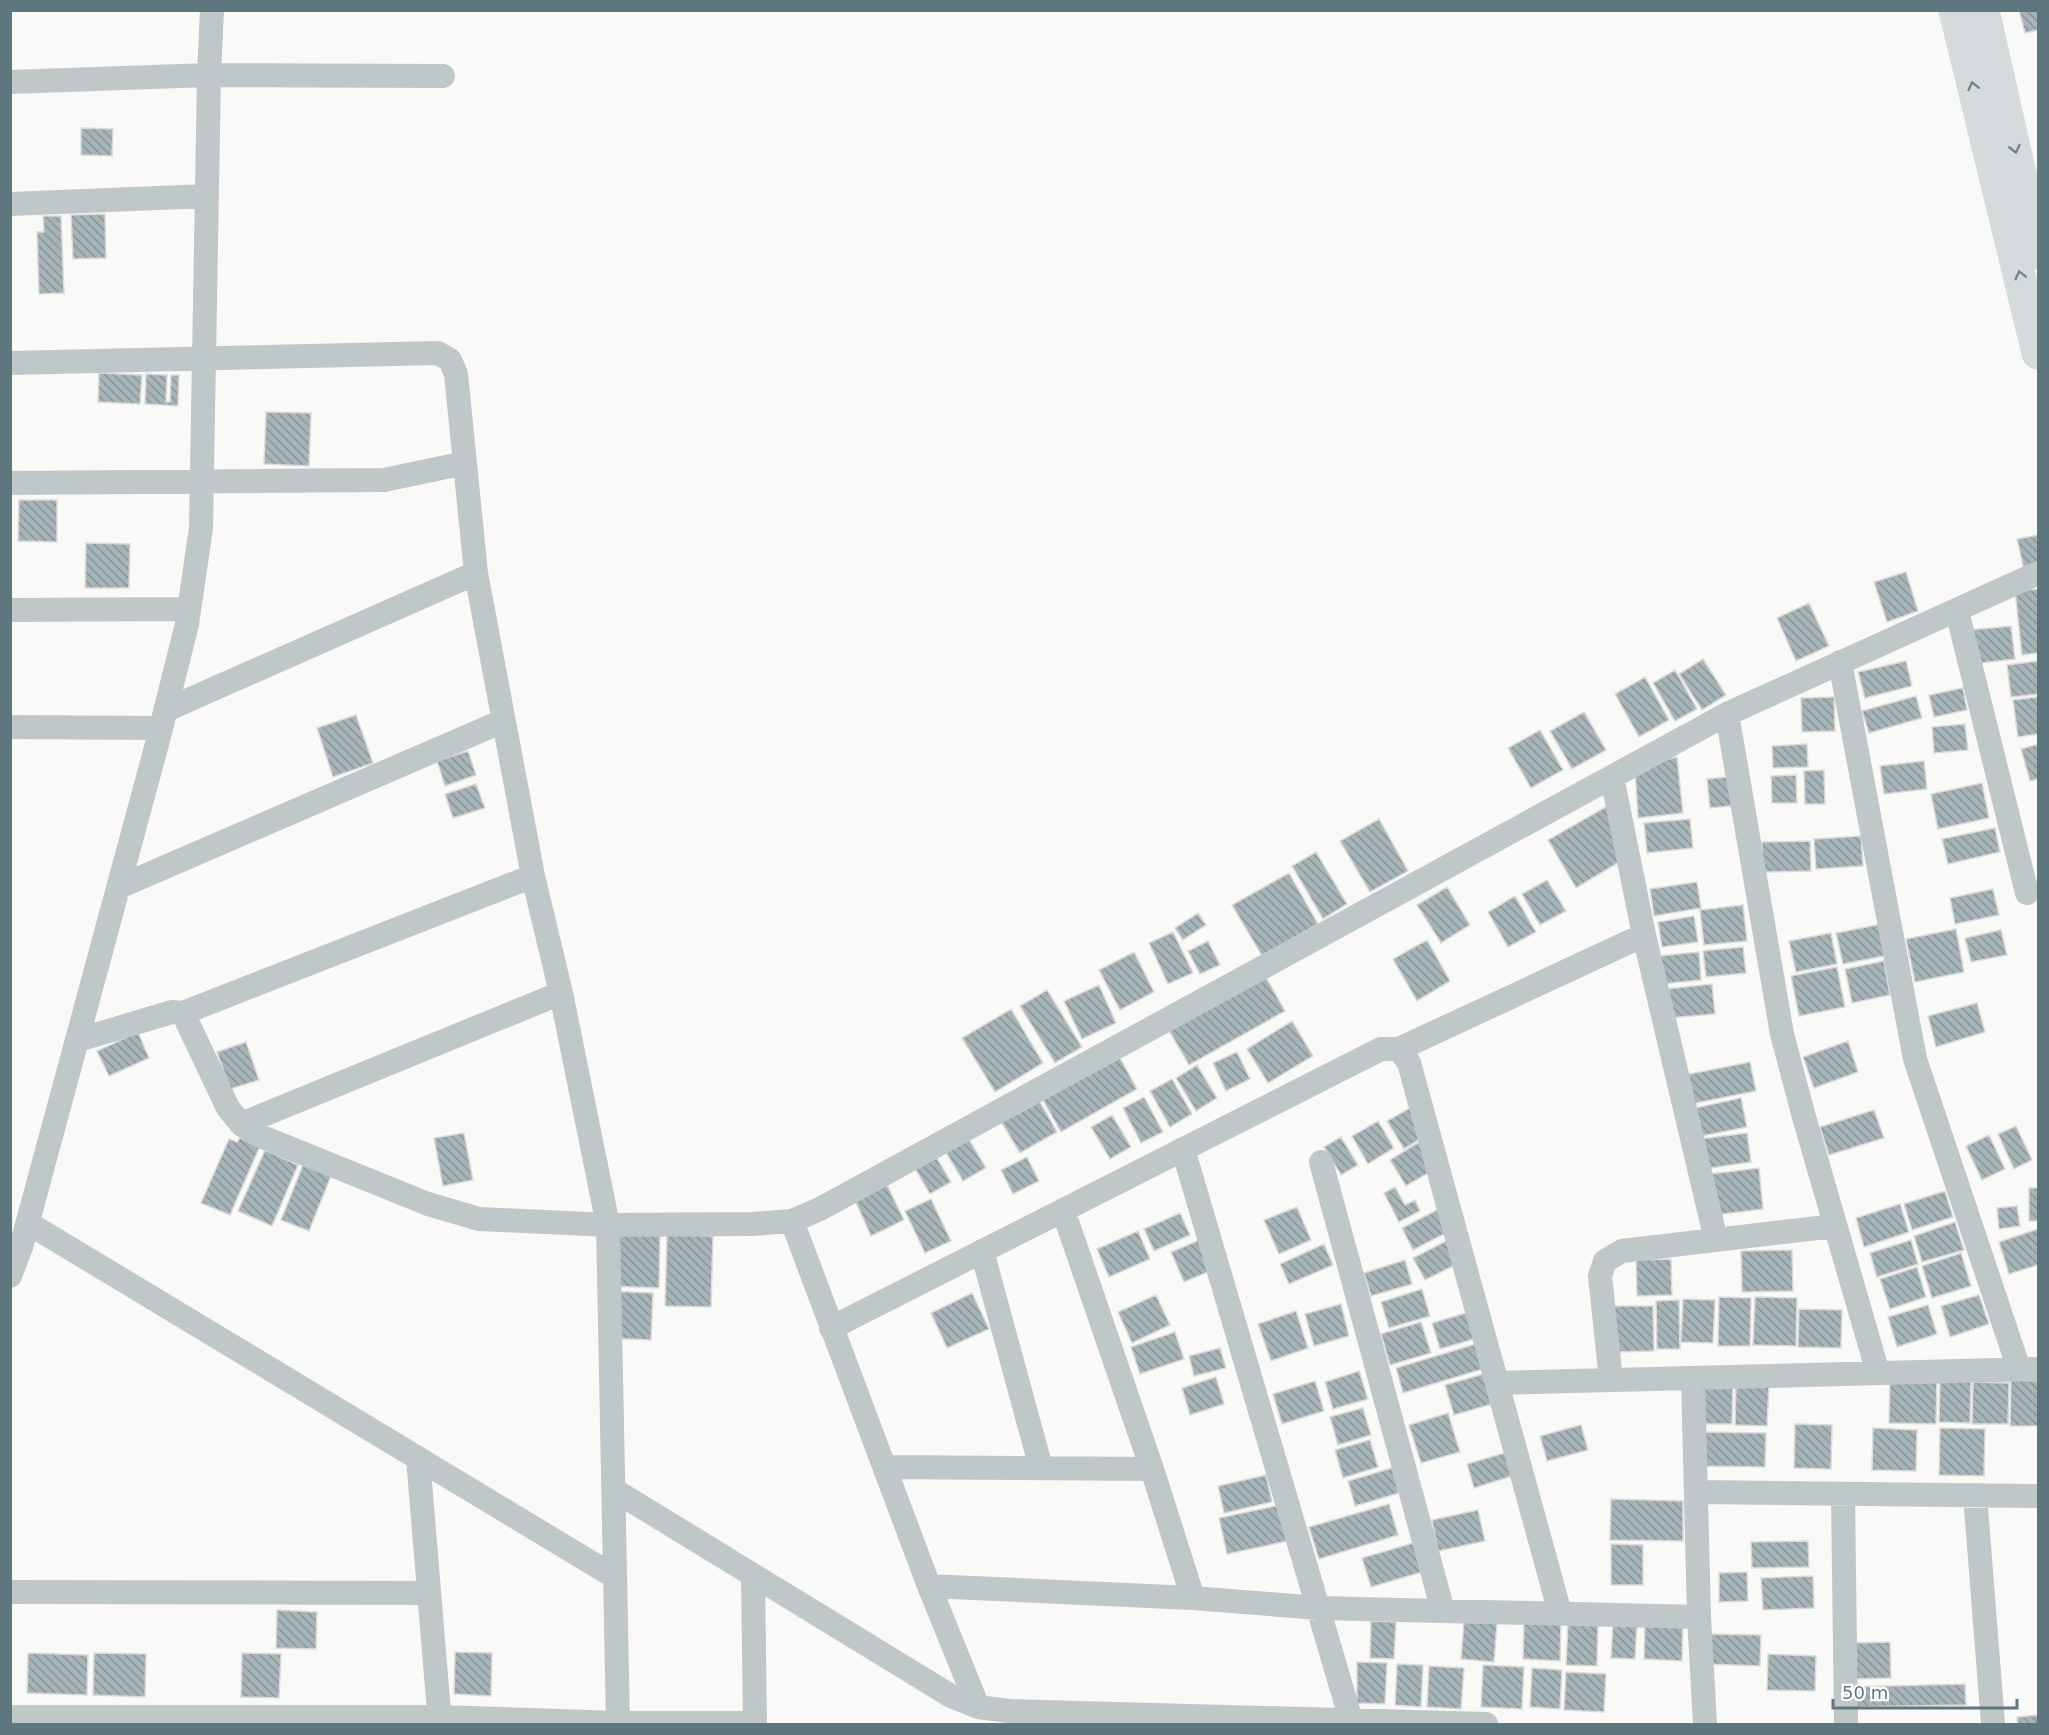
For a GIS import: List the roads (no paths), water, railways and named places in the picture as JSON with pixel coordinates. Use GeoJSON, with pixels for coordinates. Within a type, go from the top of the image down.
{"type":"FeatureCollection","features":[{"type":"Feature","properties":{"kind":"main road"},"geometry":{"type":"LineString","coordinates":[[1955,10],[2035,321],[2038,353]]}},
{"type":"Feature","properties":{"kind":"main road"},"geometry":{"type":"LineString","coordinates":[[1983,10],[2038,253]]}},
{"type":"Feature","properties":{"kind":"street"},"geometry":{"type":"LineString","coordinates":[[10,1276],[16,1246],[28,1223],[78,1040],[163,719],[189,609],[201,528],[212,10]]}},
{"type":"Feature","properties":{"kind":"street"},"geometry":{"type":"LineString","coordinates":[[10,82],[209,75],[443,76]]}},
{"type":"Feature","properties":{"kind":"street"},"geometry":{"type":"LineString","coordinates":[[10,204],[207,196]]}},
{"type":"Feature","properties":{"kind":"street"},"geometry":{"type":"LineString","coordinates":[[10,363],[438,353],[450,360],[456,374],[476,573],[503,721],[533,876],[561,993],[608,1225],[618,1723]]}},
{"type":"Feature","properties":{"kind":"street"},"geometry":{"type":"LineString","coordinates":[[10,483],[384,480],[465,463]]}},
{"type":"Feature","properties":{"kind":"street"},"geometry":{"type":"LineString","coordinates":[[10,728],[163,719],[476,573]]}},
{"type":"Feature","properties":{"kind":"street"},"geometry":{"type":"LineString","coordinates":[[183,1013],[228,1108],[241,1124],[260,1136],[417,1200],[479,1219],[608,1225],[752,1224],[792,1221],[820,1209],[1726,714],[2038,573]]}},
{"type":"Feature","properties":{"kind":"street"},"geometry":{"type":"LineString","coordinates":[[10,610],[189,609]]}},
{"type":"Feature","properties":{"kind":"street"},"geometry":{"type":"LineString","coordinates":[[1957,611],[2027,893]]}},
{"type":"Feature","properties":{"kind":"street"},"geometry":{"type":"LineString","coordinates":[[1498,1383],[2029,1369],[1915,1059],[1840,662]]}},
{"type":"Feature","properties":{"kind":"street"},"geometry":{"type":"LineString","coordinates":[[1726,714],[1782,1034],[1878,1373]]}},
{"type":"Feature","properties":{"kind":"street"},"geometry":{"type":"LineString","coordinates":[[119,887],[503,721]]}},
{"type":"Feature","properties":{"kind":"street"},"geometry":{"type":"LineString","coordinates":[[1612,777],[1644,935],[1716,1240]]}},
{"type":"Feature","properties":{"kind":"street"},"geometry":{"type":"LineString","coordinates":[[78,1040],[172,1012],[183,1013],[533,876]]}},
{"type":"Feature","properties":{"kind":"street"},"geometry":{"type":"LineString","coordinates":[[831,1328],[1381,1049],[1399,1049],[1644,935]]}},
{"type":"Feature","properties":{"kind":"street"},"geometry":{"type":"LineString","coordinates":[[241,1124],[561,993]]}},
{"type":"Feature","properties":{"kind":"street"},"geometry":{"type":"LineString","coordinates":[[1399,1049],[1409,1063],[1560,1613]]}},
{"type":"Feature","properties":{"kind":"street"},"geometry":{"type":"LineString","coordinates":[[1183,1149],[1351,1720]]}},
{"type":"Feature","properties":{"kind":"street"},"geometry":{"type":"LineString","coordinates":[[1322,1162],[1443,1611]]}},
{"type":"Feature","properties":{"kind":"street"},"geometry":{"type":"LineString","coordinates":[[1063,1210],[1152,1469],[1193,1598]]}},
{"type":"Feature","properties":{"kind":"street"},"geometry":{"type":"LineString","coordinates":[[792,1221],[929,1586],[978,1707]]}},
{"type":"Feature","properties":{"kind":"street"},"geometry":{"type":"LineString","coordinates":[[28,1223],[615,1577]]}},
{"type":"Feature","properties":{"kind":"street"},"geometry":{"type":"LineString","coordinates":[[1611,1380],[1600,1276],[1605,1261],[1622,1251],[1835,1226]]}},
{"type":"Feature","properties":{"kind":"street"},"geometry":{"type":"LineString","coordinates":[[982,1251],[1041,1468]]}},
{"type":"Feature","properties":{"kind":"street"},"geometry":{"type":"LineString","coordinates":[[1693,1378],[1699,1617],[1705,1725]]}},
{"type":"Feature","properties":{"kind":"street"},"geometry":{"type":"LineString","coordinates":[[418,1458],[440,1721]]}},
{"type":"Feature","properties":{"kind":"street"},"geometry":{"type":"LineString","coordinates":[[886,1467],[1152,1469]]}},
{"type":"Feature","properties":{"kind":"street"},"geometry":{"type":"LineString","coordinates":[[614,1490],[951,1696],[978,1707],[1009,1711],[1486,1725]]}},
{"type":"Feature","properties":{"kind":"street"},"geometry":{"type":"LineString","coordinates":[[1696,1492],[2038,1496]]}},
{"type":"Feature","properties":{"kind":"street"},"geometry":{"type":"LineString","coordinates":[[1843,1495],[1846,1725]]}},
{"type":"Feature","properties":{"kind":"street"},"geometry":{"type":"LineString","coordinates":[[1975,1495],[1993,1725]]}},
{"type":"Feature","properties":{"kind":"street"},"geometry":{"type":"LineString","coordinates":[[10,1717],[755,1724],[753,1576]]}},
{"type":"Feature","properties":{"kind":"street"},"geometry":{"type":"LineString","coordinates":[[929,1586],[1193,1598],[1318,1608],[1699,1617]]}},
{"type":"Feature","properties":{"kind":"street"},"geometry":{"type":"LineString","coordinates":[[10,1592],[429,1593]]}}]}
